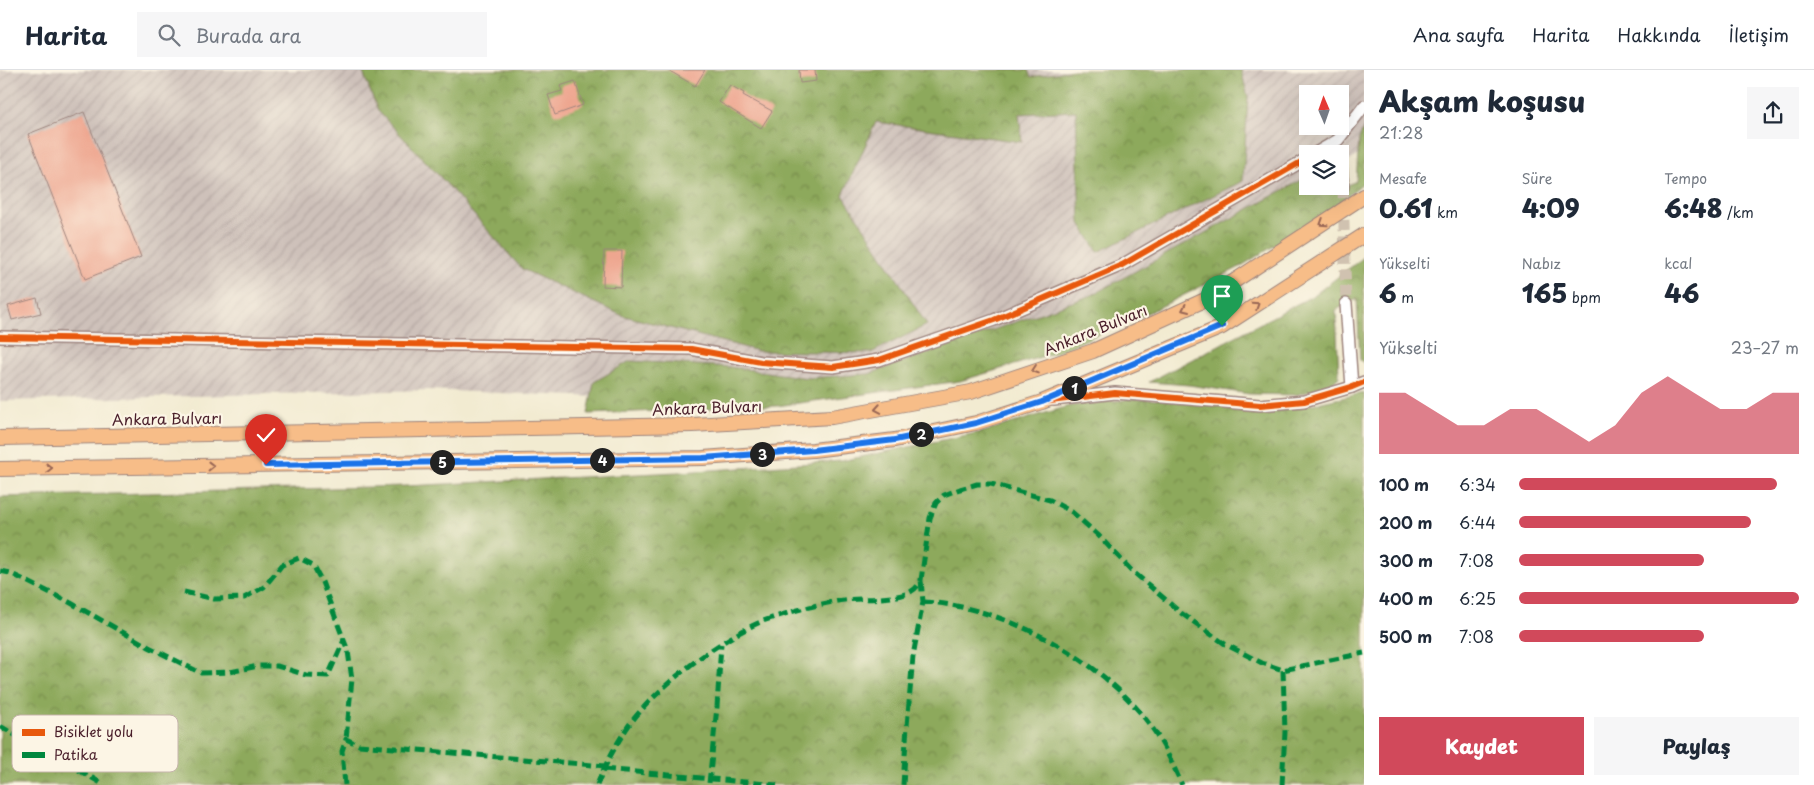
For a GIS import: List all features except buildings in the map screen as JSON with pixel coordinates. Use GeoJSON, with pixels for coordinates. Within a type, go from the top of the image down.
{"type":"FeatureCollection","features":[{"type":"Feature","properties":{"kind":"main road","name":"Ankara Bulvarı"},"geometry":{"type":"LineString","coordinates":[[0,438],[693,425],[841,416],[970,392],[1093,351],[1207,299],[1364,196]]}},
{"type":"Feature","properties":{"kind":"main road"},"geometry":{"type":"LineString","coordinates":[[0,469],[703,458],[813,450],[895,440],[976,423],[1042,402],[1222,326],[1364,235]]}},
{"type":"Feature","properties":{"kind":"street"},"geometry":{"type":"LineString","coordinates":[[1329,145],[1338,140],[1364,106]]}},
{"type":"Feature","properties":{"kind":"street"},"geometry":{"type":"LineString","coordinates":[[1338,140],[1339,145]]}},
{"type":"Feature","properties":{"kind":"street"},"geometry":{"type":"LineString","coordinates":[[0,337],[691,349],[761,362],[833,367],[879,360],[976,326],[1122,265],[1299,163]]}},
{"type":"Feature","properties":{"kind":"street"},"geometry":{"type":"LineString","coordinates":[[1346,304],[1352,388]]}},
{"type":"Feature","properties":{"kind":"street"},"geometry":{"type":"LineString","coordinates":[[1042,402],[1115,393],[1260,405],[1304,401],[1352,388],[1364,382]]}},
{"type":"Feature","properties":{"kind":"shaded area"},"geometry":{"type":"Polygon","coordinates":[[[0,70],[1364,70],[1364,150],[1349,162],[1349,145],[1299,145],[1299,194],[1239,251],[890,386],[626,398],[428,390],[0,401],[0,70]]]}},
{"type":"Feature","properties":{"kind":"green space"},"geometry":{"type":"Polygon","coordinates":[[[362,70],[1028,70],[1031,77],[1074,70],[1241,70],[1248,97],[1243,181],[1098,252],[1080,223],[1076,111],[1019,114],[1022,142],[876,122],[843,195],[927,325],[871,353],[758,351],[621,315],[522,269],[444,181],[378,111],[362,70]]]}},
{"type":"Feature","properties":{"kind":"green space"},"geometry":{"type":"Polygon","coordinates":[[[1364,127],[1364,182],[1349,195],[1349,184],[1356,181],[1359,139],[1364,127]]]}},
{"type":"Feature","properties":{"kind":"green space"},"geometry":{"type":"Polygon","coordinates":[[[1299,181],[1299,195],[1349,195],[1329,212],[1238,268],[1152,311],[1058,352],[960,381],[777,406],[588,414],[594,382],[630,361],[730,367],[808,378],[869,374],[1092,295],[1299,181]]]}},
{"type":"Feature","properties":{"kind":"green space"},"geometry":{"type":"Polygon","coordinates":[[[1364,257],[1364,363],[1360,360],[1357,299],[1336,310],[1339,377],[1328,387],[1295,395],[1249,394],[1189,385],[1149,382],[1314,295],[1364,257]]]}},
{"type":"Feature","properties":{"kind":"green space"},"geometry":{"type":"Polygon","coordinates":[[[1364,393],[1364,785],[0,785],[0,497],[406,486],[696,471],[841,461],[986,431],[1069,406],[1132,399],[1180,400],[1260,412],[1303,406],[1364,393]]]}},
{"type":"Feature","properties":{"kind":"tunnel"},"geometry":{"type":"LineString","coordinates":[[1343,195],[1346,304]]}},
{"type":"Feature","properties":{"kind":"marked path"},"geometry":{"type":"LineString","coordinates":[[597,785],[618,742],[653,697],[708,652],[727,640],[763,621],[783,614],[844,600],[893,597],[908,593],[914,589],[921,580],[930,518],[936,503],[944,495],[977,484],[991,484],[1050,500],[1072,512],[1098,535],[1131,570],[1181,613],[1225,644],[1262,663],[1283,670],[1364,653]]}},
{"type":"Feature","properties":{"kind":"marked path"},"geometry":{"type":"LineString","coordinates":[[184,592],[214,599],[244,598],[264,587],[282,565],[299,558],[313,565],[322,582],[348,651],[352,679],[346,739]]}},
{"type":"Feature","properties":{"kind":"marked path"},"geometry":{"type":"LineString","coordinates":[[0,571],[10,573],[71,603],[149,647],[201,673],[230,672],[258,666],[277,666],[306,675],[328,676],[344,640]]}},
{"type":"Feature","properties":{"kind":"marked path"},"geometry":{"type":"LineString","coordinates":[[903,785],[913,656],[923,602],[921,580]]}},
{"type":"Feature","properties":{"kind":"marked path"},"geometry":{"type":"LineString","coordinates":[[923,602],[954,605],[986,613],[1018,625],[1049,640],[1079,658],[1130,701],[1150,725],[1163,746],[1182,785]]}},
{"type":"Feature","properties":{"kind":"marked path"},"geometry":{"type":"LineString","coordinates":[[709,783],[721,644]]}},
{"type":"Feature","properties":{"kind":"marked path"},"geometry":{"type":"LineString","coordinates":[[1282,785],[1285,732],[1283,670]]}},
{"type":"Feature","properties":{"kind":"marked path"},"geometry":{"type":"LineString","coordinates":[[0,726],[12,733]]}},
{"type":"Feature","properties":{"kind":"marked path"},"geometry":{"type":"LineString","coordinates":[[345,785],[342,751],[346,739],[359,745],[605,766]]}},
{"type":"Feature","properties":{"kind":"marked path"},"geometry":{"type":"LineString","coordinates":[[604,769],[777,785]]}},
{"type":"Feature","properties":{"kind":"marked path"},"geometry":{"type":"LineString","coordinates":[[81,772],[104,785]]}},
{"type":"Feature","properties":{"kind":"cycle path"},"geometry":{"type":"LineString","coordinates":[[0,337],[691,349],[761,362],[833,367],[879,360],[994,320],[1122,265],[1299,163]]}},
{"type":"Feature","properties":{"kind":"cycle path"},"geometry":{"type":"LineString","coordinates":[[1042,402],[1115,393],[1260,405],[1304,401],[1364,382]]}},
{"type":"Feature","properties":{"kind":"route"},"geometry":{"type":"LineString","coordinates":[[266,465],[703,458],[813,450],[895,440],[976,423],[1042,402],[1222,326]]}}]}
